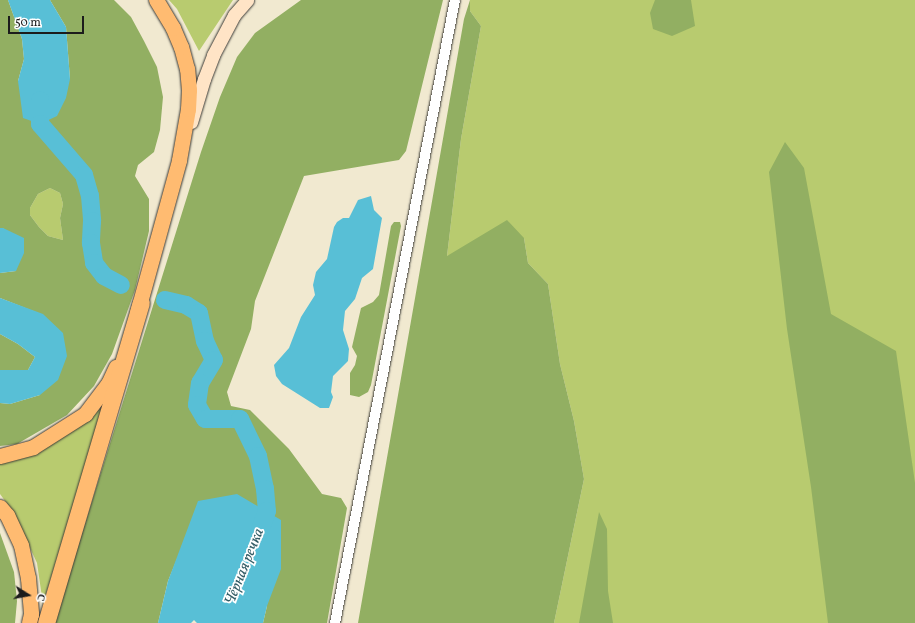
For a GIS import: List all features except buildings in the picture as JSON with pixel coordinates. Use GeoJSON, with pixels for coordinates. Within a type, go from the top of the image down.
{"type":"FeatureCollection","features":[{"type":"Feature","properties":{"kind":"highway"},"geometry":{"type":"LineString","coordinates":[[46,623],[141,303]]}},
{"type":"Feature","properties":{"kind":"main road"},"geometry":{"type":"LineString","coordinates":[[156,0],[173,28],[186,69],[189,90],[188,109],[179,160]]}},
{"type":"Feature","properties":{"kind":"main road"},"geometry":{"type":"LineString","coordinates":[[0,456],[33,448],[85,414],[108,384],[141,303],[179,160],[213,54],[234,15],[247,0]]}},
{"type":"Feature","properties":{"kind":"main road"},"geometry":{"type":"LineString","coordinates":[[0,507],[7,515],[21,545],[28,578],[31,614],[29,623]]}},
{"type":"Feature","properties":{"kind":"street"},"geometry":{"type":"LineString","coordinates":[[335,623],[455,0]]}},
{"type":"Feature","properties":{"kind":"green space"},"geometry":{"type":"Polygon","coordinates":[[[0,0],[8,0],[22,39],[24,59],[18,81],[70,79],[66,27],[50,0],[114,0],[131,17],[144,41],[157,67],[163,97],[160,130],[154,152],[138,165],[135,176],[149,199],[149,231],[135,290],[112,354],[94,386],[67,415],[17,444],[0,446],[0,403],[10,404],[40,395],[43,315],[0,298],[0,273],[16,271],[3,228],[0,228],[0,0]],[[50,188],[38,194],[30,208],[30,215],[48,236],[63,240],[60,218],[63,204],[60,193],[50,188]]]}},
{"type":"Feature","properties":{"kind":"green space"},"geometry":{"type":"Polygon","coordinates":[[[169,0],[233,0],[199,51],[177,9],[169,0]]]}},
{"type":"Feature","properties":{"kind":"green space"},"geometry":{"type":"Polygon","coordinates":[[[301,0],[443,0],[406,151],[399,160],[304,176],[255,301],[251,329],[227,392],[231,406],[250,410],[289,449],[322,494],[341,498],[347,508],[327,623],[263,623],[267,606],[177,559],[168,581],[158,623],[54,623],[201,152],[220,97],[237,57],[255,33],[301,0]]]}},
{"type":"Feature","properties":{"kind":"green space"},"geometry":{"type":"Polygon","coordinates":[[[470,0],[915,0],[915,623],[554,623],[584,479],[574,421],[560,364],[548,284],[528,263],[524,238],[447,256],[461,139],[481,26],[470,11],[470,0]]]}},
{"type":"Feature","properties":{"kind":"green space"},"geometry":{"type":"Polygon","coordinates":[[[470,0],[470,11],[481,26],[461,139],[447,256],[507,220],[524,238],[528,263],[548,284],[560,364],[574,421],[584,479],[554,623],[358,623],[464,19],[470,0]]]}},
{"type":"Feature","properties":{"kind":"green space"},"geometry":{"type":"Polygon","coordinates":[[[655,0],[691,0],[695,26],[672,36],[653,29],[650,13],[655,0]]]}},
{"type":"Feature","properties":{"kind":"green space"},"geometry":{"type":"Polygon","coordinates":[[[785,142],[804,168],[831,314],[896,351],[915,483],[915,623],[828,623],[811,487],[787,329],[769,172],[785,142]]]}},
{"type":"Feature","properties":{"kind":"green space"},"geometry":{"type":"Polygon","coordinates":[[[50,188],[60,193],[63,204],[60,218],[63,240],[48,236],[30,215],[30,208],[38,194],[50,188]]]}},
{"type":"Feature","properties":{"kind":"green space"},"geometry":{"type":"Polygon","coordinates":[[[394,222],[400,222],[401,226],[371,385],[368,392],[359,397],[350,395],[350,373],[355,365],[357,356],[352,347],[361,308],[373,302],[379,295],[391,226],[394,222]]]}},
{"type":"Feature","properties":{"kind":"green space"},"geometry":{"type":"Polygon","coordinates":[[[0,334],[18,344],[35,357],[28,370],[0,370],[0,334]]]}},
{"type":"Feature","properties":{"kind":"green space"},"geometry":{"type":"Polygon","coordinates":[[[103,406],[43,604],[37,563],[14,513],[0,494],[0,461],[79,426],[103,406]]]}},
{"type":"Feature","properties":{"kind":"green space"},"geometry":{"type":"Polygon","coordinates":[[[599,512],[607,529],[608,591],[613,623],[579,623],[599,512]]]}},
{"type":"Feature","properties":{"kind":"green space"},"geometry":{"type":"Polygon","coordinates":[[[0,533],[14,572],[17,601],[15,623],[0,623],[0,533]]]}},
{"type":"Feature","properties":{"kind":"water"},"geometry":{"type":"Polygon","coordinates":[[[8,0],[50,0],[66,27],[70,79],[66,98],[57,116],[40,124],[23,118],[18,81],[24,59],[22,39],[8,0]]]}},
{"type":"Feature","properties":{"kind":"water"},"geometry":{"type":"Polygon","coordinates":[[[371,196],[374,210],[382,218],[373,269],[362,278],[355,299],[345,311],[343,330],[349,349],[348,361],[333,376],[331,392],[333,397],[329,408],[320,408],[282,384],[276,376],[274,365],[289,348],[301,317],[315,295],[313,285],[316,272],[327,259],[334,227],[337,222],[343,218],[349,218],[358,200],[371,196]]]}},
{"type":"Feature","properties":{"kind":"water"},"geometry":{"type":"Polygon","coordinates":[[[0,228],[24,238],[24,253],[16,271],[0,273],[0,228]]]}},
{"type":"Feature","properties":{"kind":"water"},"geometry":{"type":"Polygon","coordinates":[[[0,298],[43,314],[63,333],[67,356],[58,380],[40,395],[10,404],[0,403],[0,370],[28,370],[35,357],[18,344],[0,334],[0,298]]]}},
{"type":"Feature","properties":{"kind":"water","name":"Чёрная речка"},"geometry":{"type":"Polygon","coordinates":[[[237,494],[281,520],[281,569],[267,606],[263,623],[197,623],[194,620],[191,623],[158,623],[168,581],[198,501],[237,494]]]}},
{"type":"Feature","properties":{"kind":"waterway"},"geometry":{"type":"LineString","coordinates":[[40,100],[40,124],[84,175],[90,196],[92,221],[91,243],[94,263],[104,276],[121,285]]}},
{"type":"Feature","properties":{"kind":"waterway","name":"Чёрная речка"},"geometry":{"type":"LineString","coordinates":[[165,300],[186,305],[199,313],[205,341],[214,360],[200,383],[197,405],[205,419],[240,419],[258,456],[265,489],[267,511],[259,533]]}}]}
